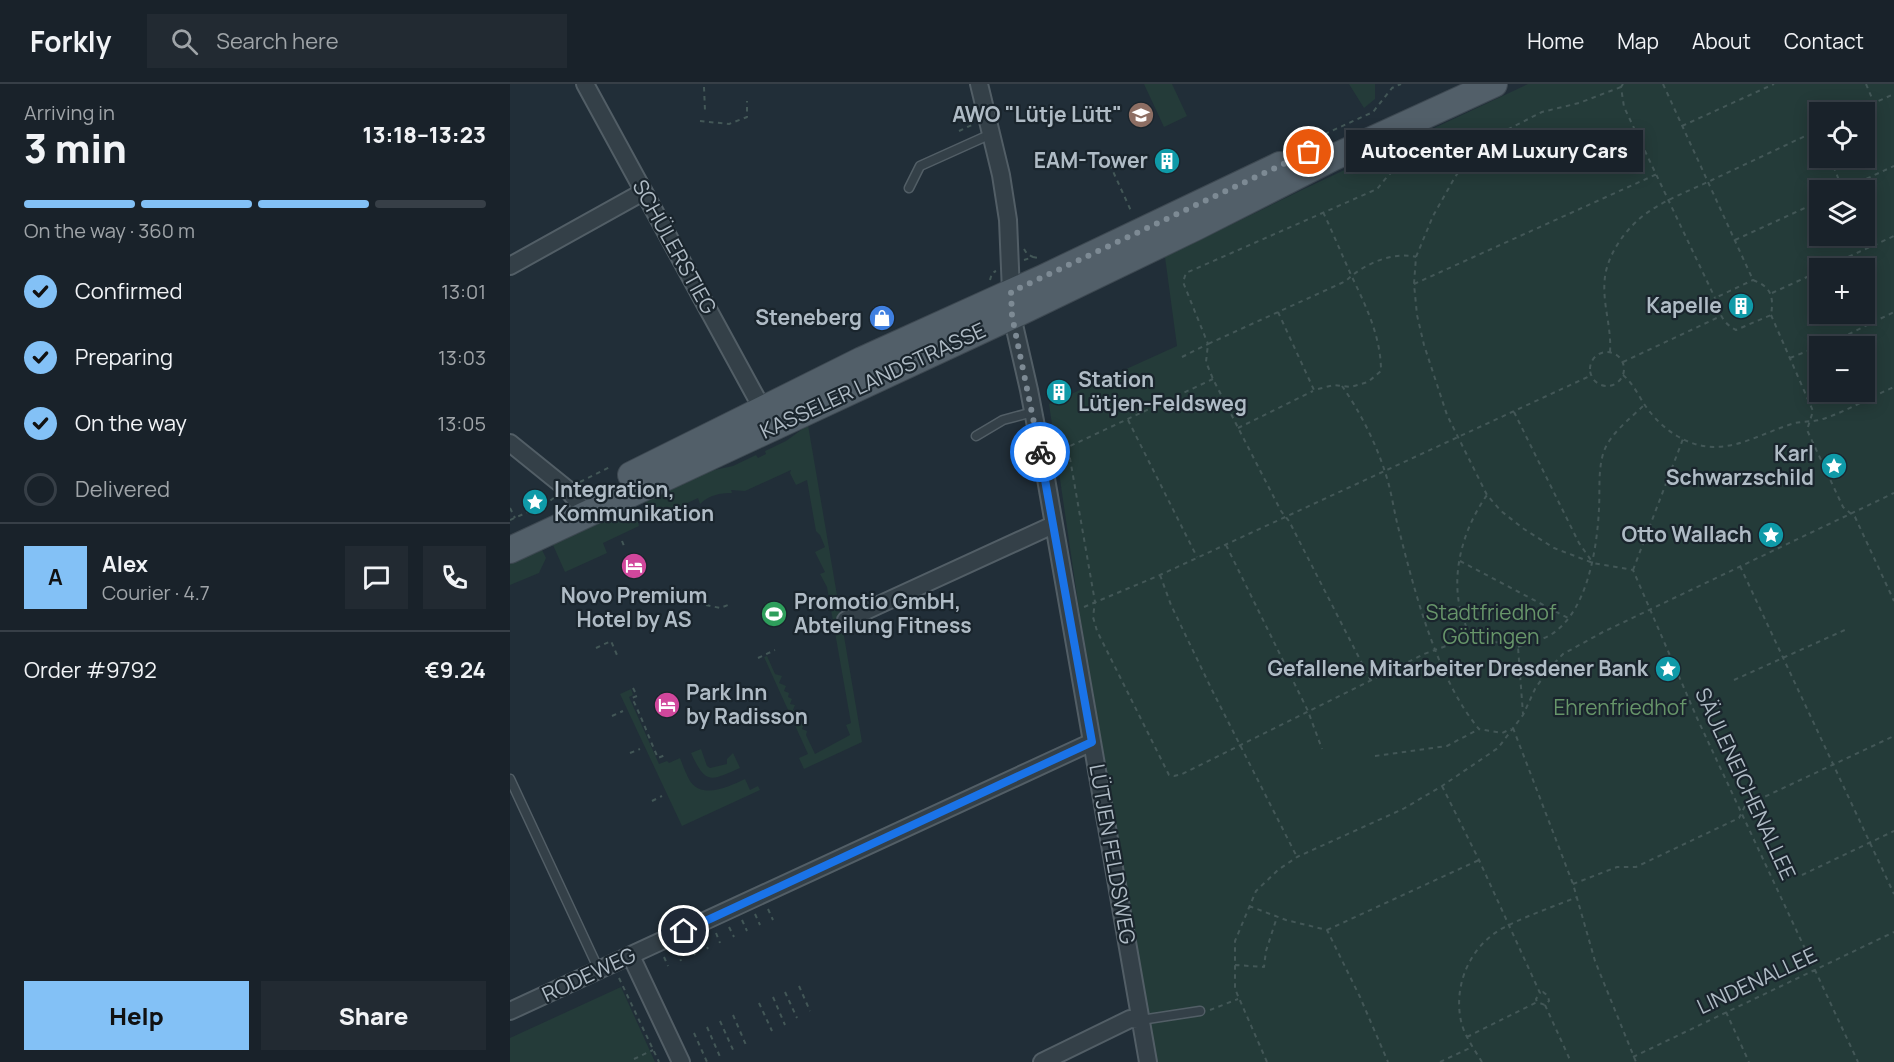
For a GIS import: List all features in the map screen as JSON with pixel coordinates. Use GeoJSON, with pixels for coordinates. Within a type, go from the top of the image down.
{"type":"FeatureCollection","features":[{"type":"Feature","properties":{"kind":"main road","name":"KASSELER LANDSTRASSE"},"geometry":{"type":"LineString","coordinates":[[510,550],[1455,84]]}},
{"type":"Feature","properties":{"kind":"main road","name":"KASSELER LANDSTRASSE"},"geometry":{"type":"LineString","coordinates":[[513,525],[577,501],[862,360],[1012,304],[1196,227],[1332,158],[1494,84]]}},
{"type":"Feature","properties":{"kind":"street","name":"SCHÜLERSTIEG"},"geometry":{"type":"LineString","coordinates":[[585,84],[763,410]]}},
{"type":"Feature","properties":{"kind":"street","name":"LÜTJEN FELDSWEG"},"geometry":{"type":"LineString","coordinates":[[979,84],[1001,175],[1008,220],[1012,304],[1148,1062]]}},
{"type":"Feature","properties":{"kind":"street"},"geometry":{"type":"LineString","coordinates":[[510,266],[643,192]]}},
{"type":"Feature","properties":{"kind":"street"},"geometry":{"type":"LineString","coordinates":[[510,443],[567,489],[577,501]]}},
{"type":"Feature","properties":{"kind":"street"},"geometry":{"type":"LineString","coordinates":[[846,620],[1053,525]]}},
{"type":"Feature","properties":{"kind":"street","name":"RODEWEG"},"geometry":{"type":"LineString","coordinates":[[510,1011],[1092,742]]}},
{"type":"Feature","properties":{"kind":"street"},"geometry":{"type":"LineString","coordinates":[[631,956],[681,1062]]}},
{"type":"Feature","properties":{"kind":"street"},"geometry":{"type":"LineString","coordinates":[[1042,1062],[1130,1019],[1141,1020]]}},
{"type":"Feature","properties":{"kind":"lane"},"geometry":{"type":"LineString","coordinates":[[909,188],[920,166],[991,134]]}},
{"type":"Feature","properties":{"kind":"lane"},"geometry":{"type":"LineString","coordinates":[[976,436],[1003,420],[1033,412]]}},
{"type":"Feature","properties":{"kind":"lane"},"geometry":{"type":"LineString","coordinates":[[510,779],[606,967]]}},
{"type":"Feature","properties":{"kind":"lane"},"geometry":{"type":"LineString","coordinates":[[1141,1020],[1200,1011]]}},
{"type":"Feature","properties":{"kind":"path"},"geometry":{"type":"LineString","coordinates":[[1291,149],[1373,112],[1392,88],[1401,84]]}},
{"type":"Feature","properties":{"kind":"path"},"geometry":{"type":"LineString","coordinates":[[1663,84],[1754,280],[1765,285],[1772,293],[1771,315],[1814,411],[1807,430],[1843,507],[1855,517],[1894,601]]}},
{"type":"Feature","properties":{"kind":"path"},"geometry":{"type":"LineString","coordinates":[[1682,126],[1774,84]]}},
{"type":"Feature","properties":{"kind":"path"},"geometry":{"type":"LineString","coordinates":[[1866,84],[1874,102]]}},
{"type":"Feature","properties":{"kind":"path"},"geometry":{"type":"LineString","coordinates":[[1371,681],[1213,379],[1206,362],[1208,344],[1183,282],[1186,273],[1377,189],[1403,163],[1451,149],[1479,144],[1542,112],[1579,103],[1622,86],[1624,107],[1727,326],[1736,330],[1771,315]]}},
{"type":"Feature","properties":{"kind":"path"},"geometry":{"type":"LineString","coordinates":[[704,87],[705,111]]}},
{"type":"Feature","properties":{"kind":"path"},"geometry":{"type":"LineString","coordinates":[[1875,103],[1894,94]]}},
{"type":"Feature","properties":{"kind":"path"},"geometry":{"type":"LineString","coordinates":[[700,121],[729,124],[747,117],[747,101]]}},
{"type":"Feature","properties":{"kind":"path"},"geometry":{"type":"LineString","coordinates":[[1610,352],[1611,336],[1604,284],[1610,259],[1631,227],[1643,216],[1669,200],[1809,135]]}},
{"type":"Feature","properties":{"kind":"path"},"geometry":{"type":"LineString","coordinates":[[1479,144],[1455,177],[1438,206],[1416,257],[1413,284],[1424,345],[1447,415],[1487,495],[1501,511],[1554,548],[1593,563],[1633,570],[1683,439]]}},
{"type":"Feature","properties":{"kind":"path"},"geometry":{"type":"LineString","coordinates":[[1106,156],[1136,221]]}},
{"type":"Feature","properties":{"kind":"path"},"geometry":{"type":"LineString","coordinates":[[1864,180],[1894,166]]}},
{"type":"Feature","properties":{"kind":"path"},"geometry":{"type":"LineString","coordinates":[[1413,284],[1657,174]]}},
{"type":"Feature","properties":{"kind":"path"},"geometry":{"type":"LineString","coordinates":[[1735,240],[1809,206]]}},
{"type":"Feature","properties":{"kind":"path"},"geometry":{"type":"LineString","coordinates":[[1238,428],[1314,390],[1334,385],[1351,387],[1368,382],[1381,371],[1378,340],[1323,212]]}},
{"type":"Feature","properties":{"kind":"path"},"geometry":{"type":"LineString","coordinates":[[1846,258],[1894,236]]}},
{"type":"Feature","properties":{"kind":"path"},"geometry":{"type":"LineString","coordinates":[[1182,357],[1346,281],[1384,259],[1398,256],[1416,257]]}},
{"type":"Feature","properties":{"kind":"path"},"geometry":{"type":"LineString","coordinates":[[1772,293],[1809,275]]}},
{"type":"Feature","properties":{"kind":"path"},"geometry":{"type":"LineString","coordinates":[[1715,298],[1754,280]]}},
{"type":"Feature","properties":{"kind":"path"},"geometry":{"type":"LineString","coordinates":[[1278,312],[1314,390]]}},
{"type":"Feature","properties":{"kind":"path"},"geometry":{"type":"LineString","coordinates":[[1790,358],[1845,336],[1894,312]]}},
{"type":"Feature","properties":{"kind":"path"},"geometry":{"type":"LineString","coordinates":[[1623,362],[1721,316]]}},
{"type":"Feature","properties":{"kind":"path"},"geometry":{"type":"LineString","coordinates":[[1601,353],[1615,354],[1623,362],[1623,375],[1615,384],[1609,386],[1598,383],[1592,375],[1592,363],[1601,353]]}},
{"type":"Feature","properties":{"kind":"path"},"geometry":{"type":"LineString","coordinates":[[1069,614],[1160,575],[1592,375]]}},
{"type":"Feature","properties":{"kind":"path"},"geometry":{"type":"LineString","coordinates":[[1623,375],[1631,381],[1645,405],[1661,424],[1683,439],[1719,448],[1750,441],[1796,423],[1822,419],[1894,387]]}},
{"type":"Feature","properties":{"kind":"path"},"geometry":{"type":"LineString","coordinates":[[1213,379],[1068,447],[1095,603],[1094,618],[1097,631],[1169,775],[1182,774],[1446,646],[1468,632]]}},
{"type":"Feature","properties":{"kind":"path"},"geometry":{"type":"LineString","coordinates":[[1342,386],[1357,406],[1385,471],[1400,536],[1435,650],[1450,684],[1467,714],[1479,729]]}},
{"type":"Feature","properties":{"kind":"path"},"geometry":{"type":"LineString","coordinates":[[1468,632],[1495,642],[1518,646],[1552,634],[1568,618],[1580,598],[1593,563],[1599,508],[1599,475],[1603,453],[1608,442],[1645,405]]}},
{"type":"Feature","properties":{"kind":"path"},"geometry":{"type":"LineString","coordinates":[[1514,412],[1579,543],[1593,563]]}},
{"type":"Feature","properties":{"kind":"path"},"geometry":{"type":"LineString","coordinates":[[1128,420],[1197,557]]}},
{"type":"Feature","properties":{"kind":"path"},"geometry":{"type":"LineString","coordinates":[[1267,1062],[1235,989],[1235,941],[1256,891],[1278,870],[1297,857],[1403,808],[1442,786],[1498,748],[1523,715],[1535,689],[1548,670],[1563,654],[1649,609],[1894,493]]}},
{"type":"Feature","properties":{"kind":"path"},"geometry":{"type":"LineString","coordinates":[[1468,632],[1458,595],[1460,561],[1475,512],[1487,495]]}},
{"type":"Feature","properties":{"kind":"path"},"geometry":{"type":"LineString","coordinates":[[510,508],[513,525]]}},
{"type":"Feature","properties":{"kind":"path"},"geometry":{"type":"LineString","coordinates":[[622,541],[624,546]]}},
{"type":"Feature","properties":{"kind":"path"},"geometry":{"type":"LineString","coordinates":[[1225,544],[1308,711],[1322,748]]}},
{"type":"Feature","properties":{"kind":"path"},"geometry":{"type":"LineString","coordinates":[[1460,561],[1568,618]]}},
{"type":"Feature","properties":{"kind":"path"},"geometry":{"type":"LineString","coordinates":[[1740,567],[1894,894]]}},
{"type":"Feature","properties":{"kind":"path","name":"SÄULENEICHENALLEE"},"geometry":{"type":"LineString","coordinates":[[1633,570],[1858,1062]]}},
{"type":"Feature","properties":{"kind":"path"},"geometry":{"type":"LineString","coordinates":[[1160,575],[1171,605],[1239,745],[1297,857]]}},
{"type":"Feature","properties":{"kind":"path"},"geometry":{"type":"LineString","coordinates":[[706,604],[720,608],[729,605]]}},
{"type":"Feature","properties":{"kind":"path"},"geometry":{"type":"LineString","coordinates":[[1734,680],[1847,629]]}},
{"type":"Feature","properties":{"kind":"path"},"geometry":{"type":"LineString","coordinates":[[596,648],[611,641],[617,655]]}},
{"type":"Feature","properties":{"kind":"path"},"geometry":{"type":"LineString","coordinates":[[1518,646],[1523,715]]}},
{"type":"Feature","properties":{"kind":"path"},"geometry":{"type":"LineString","coordinates":[[758,658],[775,650]]}},
{"type":"Feature","properties":{"kind":"path"},"geometry":{"type":"LineString","coordinates":[[633,688],[637,696],[632,698],[658,758],[665,755]]}},
{"type":"Feature","properties":{"kind":"path"},"geometry":{"type":"LineString","coordinates":[[612,716],[622,711]]}},
{"type":"Feature","properties":{"kind":"path"},"geometry":{"type":"LineString","coordinates":[[1374,756],[1447,746],[1479,729],[1502,733],[1513,728]]}},
{"type":"Feature","properties":{"kind":"path"},"geometry":{"type":"LineString","coordinates":[[1513,728],[1573,884],[1595,961],[1636,1062]]}},
{"type":"Feature","properties":{"kind":"path"},"geometry":{"type":"LineString","coordinates":[[1573,884],[1617,867],[1636,867],[1736,819],[1745,806],[1894,736]]}},
{"type":"Feature","properties":{"kind":"path"},"geometry":{"type":"LineString","coordinates":[[630,753],[640,748]]}},
{"type":"Feature","properties":{"kind":"path"},"geometry":{"type":"LineString","coordinates":[[1442,786],[1540,993]]}},
{"type":"Feature","properties":{"kind":"path"},"geometry":{"type":"LineString","coordinates":[[652,801],[662,796]]}},
{"type":"Feature","properties":{"kind":"path"},"geometry":{"type":"LineString","coordinates":[[1802,875],[1894,831]]}},
{"type":"Feature","properties":{"kind":"path"},"geometry":{"type":"LineString","coordinates":[[1249,906],[1327,930],[1479,860]]}},
{"type":"Feature","properties":{"kind":"path"},"geometry":{"type":"LineString","coordinates":[[1482,1062],[1472,1047],[1461,1021],[1459,999],[1463,973],[1475,952],[1491,936],[1508,926],[1577,897]]}},
{"type":"Feature","properties":{"kind":"path"},"geometry":{"type":"LineString","coordinates":[[1235,965],[1264,967],[1266,951],[1277,916]]}},
{"type":"Feature","properties":{"kind":"path"},"geometry":{"type":"LineString","coordinates":[[1327,930],[1360,997],[1388,1062]]}},
{"type":"Feature","properties":{"kind":"path","name":"LINDENALLEE"},"geometry":{"type":"LineString","coordinates":[[1633,1057],[1894,932]]}},
{"type":"Feature","properties":{"kind":"path"},"geometry":{"type":"LineString","coordinates":[[606,967],[658,1062]]}},
{"type":"Feature","properties":{"kind":"path"},"geometry":{"type":"LineString","coordinates":[[799,986],[810,1011]]}},
{"type":"Feature","properties":{"kind":"path"},"geometry":{"type":"LineString","coordinates":[[785,992],[797,1018]]}},
{"type":"Feature","properties":{"kind":"path"},"geometry":{"type":"LineString","coordinates":[[1540,993],[1544,992],[1548,996],[1545,1005]]}},
{"type":"Feature","properties":{"kind":"path"},"geometry":{"type":"LineString","coordinates":[[1537,1002],[1536,999],[1540,993]]}},
{"type":"Feature","properties":{"kind":"path"},"geometry":{"type":"LineString","coordinates":[[772,997],[785,1024]]}},
{"type":"Feature","properties":{"kind":"path"},"geometry":{"type":"LineString","coordinates":[[1200,1011],[1210,1010],[1238,999]]}},
{"type":"Feature","properties":{"kind":"path"},"geometry":{"type":"LineString","coordinates":[[1467,1037],[1537,1002],[1545,1005],[1571,1062]]}},
{"type":"Feature","properties":{"kind":"path"},"geometry":{"type":"LineString","coordinates":[[759,1003],[772,1031]]}},
{"type":"Feature","properties":{"kind":"path"},"geometry":{"type":"LineString","coordinates":[[1726,1012],[1749,1062]]}},
{"type":"Feature","properties":{"kind":"path"},"geometry":{"type":"LineString","coordinates":[[733,1015],[746,1045]]}},
{"type":"Feature","properties":{"kind":"path"},"geometry":{"type":"LineString","coordinates":[[720,1021],[734,1052]]}},
{"type":"Feature","properties":{"kind":"path"},"geometry":{"type":"LineString","coordinates":[[707,1027],[721,1059]]}},
{"type":"Feature","properties":{"kind":"path"},"geometry":{"type":"LineString","coordinates":[[694,1033],[707,1062]]}},
{"type":"Feature","properties":{"kind":"path"},"geometry":{"type":"LineString","coordinates":[[1440,1062],[1472,1047]]}},
{"type":"Feature","properties":{"kind":"path"},"geometry":{"type":"LineString","coordinates":[[634,1059],[653,1050]]}},
{"type":"Feature","properties":{"kind":"green space"},"geometry":{"type":"Polygon","coordinates":[[[1144,84],[1172,84],[1187,116],[1164,127],[1144,84]]]}},
{"type":"Feature","properties":{"kind":"green space"},"geometry":{"type":"Polygon","coordinates":[[[1349,84],[1375,84],[1375,99],[1364,108],[1349,84]]]}},
{"type":"Feature","properties":{"kind":"green space","name":"Stadtfriedhof Göttingen"},"geometry":{"type":"Polygon","coordinates":[[[1528,84],[1894,84],[1894,1062],[1157,1062],[1080,616],[1049,404],[1177,346],[1165,257],[1528,84]]]}},
{"type":"Feature","properties":{"kind":"green space"},"geometry":{"type":"Polygon","coordinates":[[[808,425],[862,742],[804,769],[799,758],[808,754],[764,657],[767,656],[775,674],[782,676],[779,683],[786,686],[784,691],[789,693],[788,697],[792,699],[790,704],[795,705],[793,710],[798,711],[799,723],[804,724],[802,729],[807,731],[806,735],[815,754],[850,735],[846,725],[851,723],[827,587],[820,574],[825,572],[815,552],[825,547],[816,531],[807,480],[796,485],[790,473],[791,470],[745,491],[731,490],[732,493],[715,495],[700,504],[698,498],[664,514],[666,520],[652,515],[645,502],[710,471],[733,466],[756,455],[758,458],[766,454],[765,451],[786,441],[808,425]]]}},
{"type":"Feature","properties":{"kind":"green space"},"geometry":{"type":"Polygon","coordinates":[[[627,512],[631,520],[638,522],[639,526],[603,543],[607,553],[565,572],[553,545],[627,512]]]}},
{"type":"Feature","properties":{"kind":"green space"},"geometry":{"type":"Polygon","coordinates":[[[542,550],[546,558],[539,573],[510,585],[510,564],[542,550]]]}},
{"type":"Feature","properties":{"kind":"green space"},"geometry":{"type":"Polygon","coordinates":[[[631,689],[633,695],[629,697],[659,764],[680,758],[690,781],[702,790],[717,790],[745,779],[750,790],[758,786],[760,790],[682,826],[620,694],[631,689]]]}},
{"type":"Feature","properties":{"kind":"green space"},"geometry":{"type":"Polygon","coordinates":[[[701,749],[707,766],[710,768],[727,764],[727,759],[733,753],[740,768],[722,776],[705,775],[691,753],[701,749]]]}},
{"type":"Feature","properties":{"kind":"green space"},"geometry":{"type":"Polygon","coordinates":[[[621,987],[655,1062],[510,1062],[510,1038],[621,987]]]}},
{"type":"Feature","properties":{"kind":"way so far"},"geometry":{"type":"LineString","coordinates":[[1040,452],[1012,316],[1011,292],[1309,152]]}},
{"type":"Feature","properties":{"kind":"place","name":"AWO \"Lütje Lütt\""},"geometry":{"type":"Point","coordinates":[1141,115]}},
{"type":"Feature","properties":{"kind":"place","name":"Autocenter AM Luxury Cars"},"geometry":{"type":"Point","coordinates":[1309,152]}},
{"type":"Feature","properties":{"kind":"place","name":"EAM-Tower"},"geometry":{"type":"Point","coordinates":[1167,161]}},
{"type":"Feature","properties":{"kind":"place","name":"Kapelle"},"geometry":{"type":"Point","coordinates":[1741,306]}},
{"type":"Feature","properties":{"kind":"place","name":"Steneberg"},"geometry":{"type":"Point","coordinates":[882,318]}},
{"type":"Feature","properties":{"kind":"place","name":"Station Lütjen-Feldsweg"},"geometry":{"type":"Point","coordinates":[1059,392]}},
{"type":"Feature","properties":{"kind":"place","name":"Karl Schwarzschild"},"geometry":{"type":"Point","coordinates":[1834,466]}},
{"type":"Feature","properties":{"kind":"place","name":"Integration, Kommunikation"},"geometry":{"type":"Point","coordinates":[535,502]}},
{"type":"Feature","properties":{"kind":"place","name":"Otto Wallach"},"geometry":{"type":"Point","coordinates":[1771,535]}},
{"type":"Feature","properties":{"kind":"place","name":"Novo Premium Hotel by AS"},"geometry":{"type":"Point","coordinates":[634,566]}},
{"type":"Feature","properties":{"kind":"place","name":"Promotio GmbH, Abteilung Fitness"},"geometry":{"type":"Point","coordinates":[774,614]}},
{"type":"Feature","properties":{"kind":"place","name":"Gefallene Mitarbeiter Dresdener Bank"},"geometry":{"type":"Point","coordinates":[1668,669]}},
{"type":"Feature","properties":{"kind":"place","name":"Park Inn by Radisson"},"geometry":{"type":"Point","coordinates":[667,705]}},
{"type":"Feature","properties":{"kind":"route"},"geometry":{"type":"LineString","coordinates":[[684,931],[1092,742],[1040,452]]}},
{"type":"Feature","properties":{"kind":"park label","name":"Ehrenfriedhof"},"geometry":{"type":"Point","coordinates":[1620,708]}}]}
